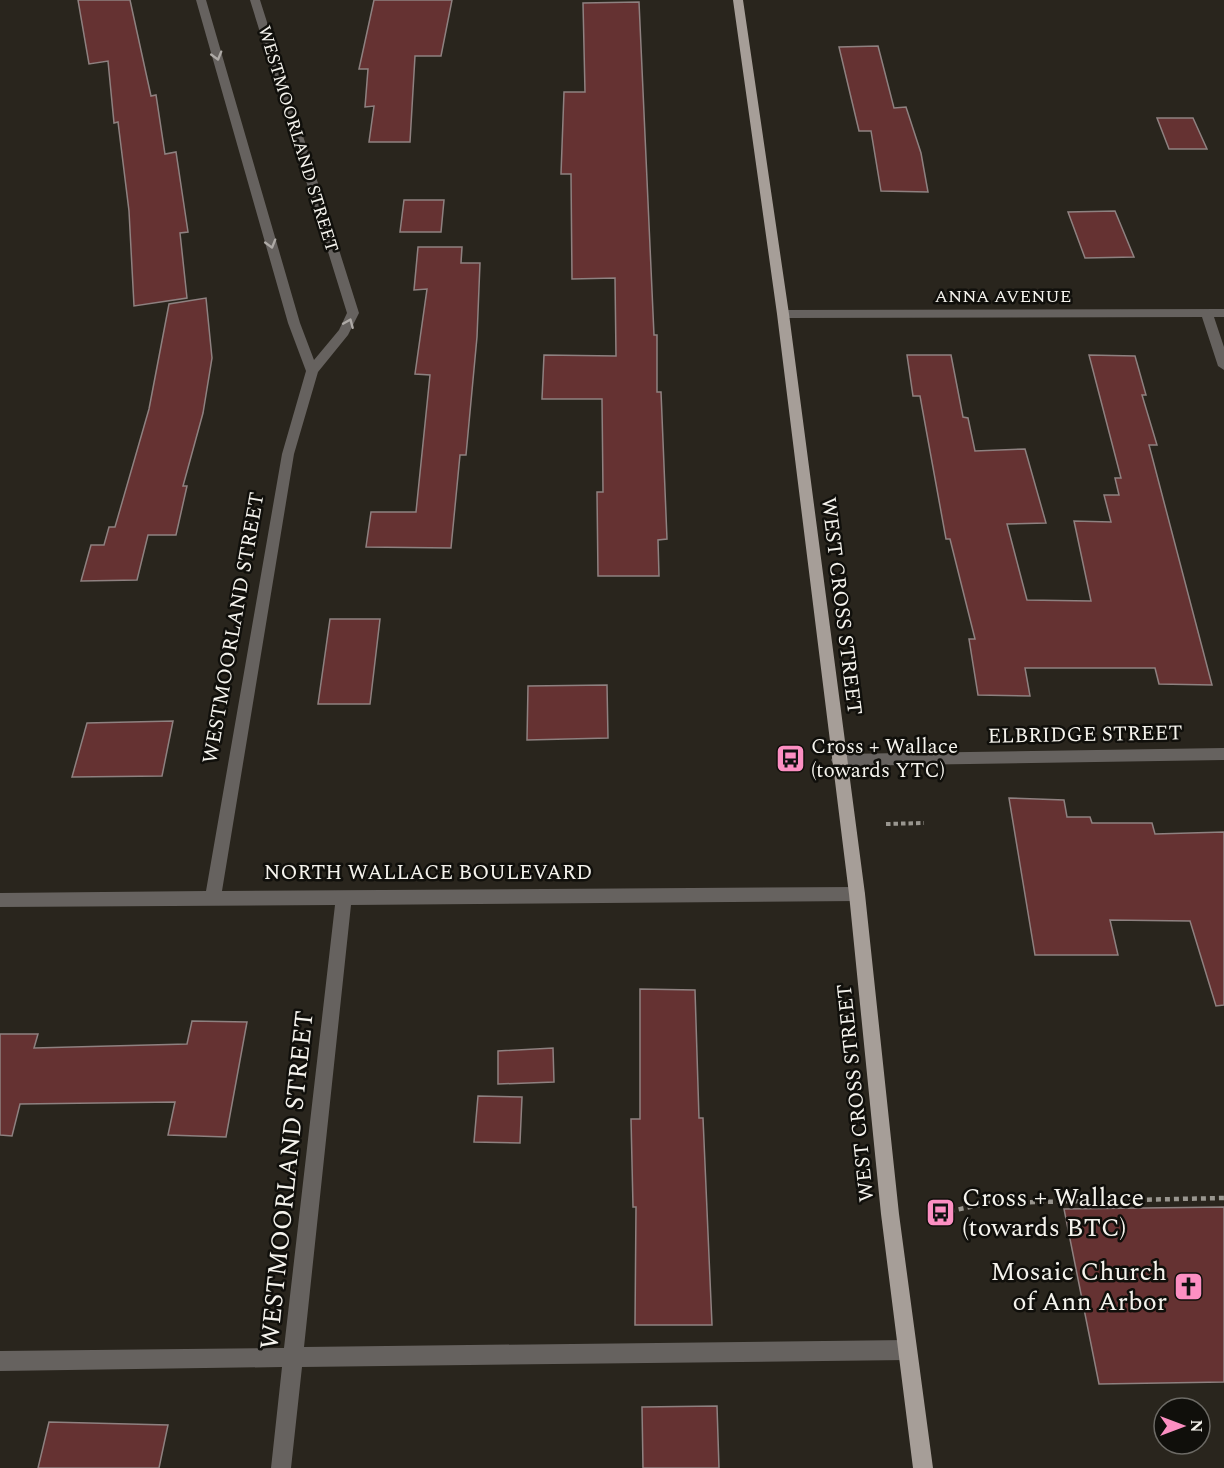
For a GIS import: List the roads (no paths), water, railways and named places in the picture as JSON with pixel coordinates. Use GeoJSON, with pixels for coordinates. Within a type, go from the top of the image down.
{"type":"FeatureCollection","features":[{"type":"Feature","properties":{"kind":"main road","name":"WEST CROSS STREET"},"geometry":{"type":"LineString","coordinates":[[738,0],[783,314],[857,894],[878,1112],[923,1468]]}},
{"type":"Feature","properties":{"kind":"street"},"geometry":{"type":"LineString","coordinates":[[201,0],[294,323],[312,371]]}},
{"type":"Feature","properties":{"kind":"street","name":"WESTMOORLAND STREET"},"geometry":{"type":"LineString","coordinates":[[213,896],[222,831],[288,454],[312,371],[344,332],[353,313],[255,0]]}},
{"type":"Feature","properties":{"kind":"street"},"geometry":{"type":"LineString","coordinates":[[1207,313],[1224,366]]}},
{"type":"Feature","properties":{"kind":"street","name":"ANNA AVENUE"},"geometry":{"type":"LineString","coordinates":[[783,314],[1224,313]]}},
{"type":"Feature","properties":{"kind":"street","name":"ELBRIDGE STREET"},"geometry":{"type":"LineString","coordinates":[[839,760],[1224,754]]}},
{"type":"Feature","properties":{"kind":"street","name":"NORTH WALLACE BOULEVARD"},"geometry":{"type":"LineString","coordinates":[[0,900],[213,896],[857,894]]}},
{"type":"Feature","properties":{"kind":"street","name":"WESTMOORLAND STREET"},"geometry":{"type":"LineString","coordinates":[[281,1468],[344,897]]}},
{"type":"Feature","properties":{"kind":"street"},"geometry":{"type":"LineString","coordinates":[[0,1361],[907,1350]]}},
{"type":"Feature","properties":{"kind":"place","name":"Cross + Wallace (towards YTC)"},"geometry":{"type":"Point","coordinates":[790,759]}},
{"type":"Feature","properties":{"kind":"place","name":"Cross + Wallace (towards BTC)"},"geometry":{"type":"Point","coordinates":[941,1213]}},
{"type":"Feature","properties":{"kind":"place","name":"Mosaic Church of Ann Arbor"},"geometry":{"type":"Point","coordinates":[1188,1287]}}]}
